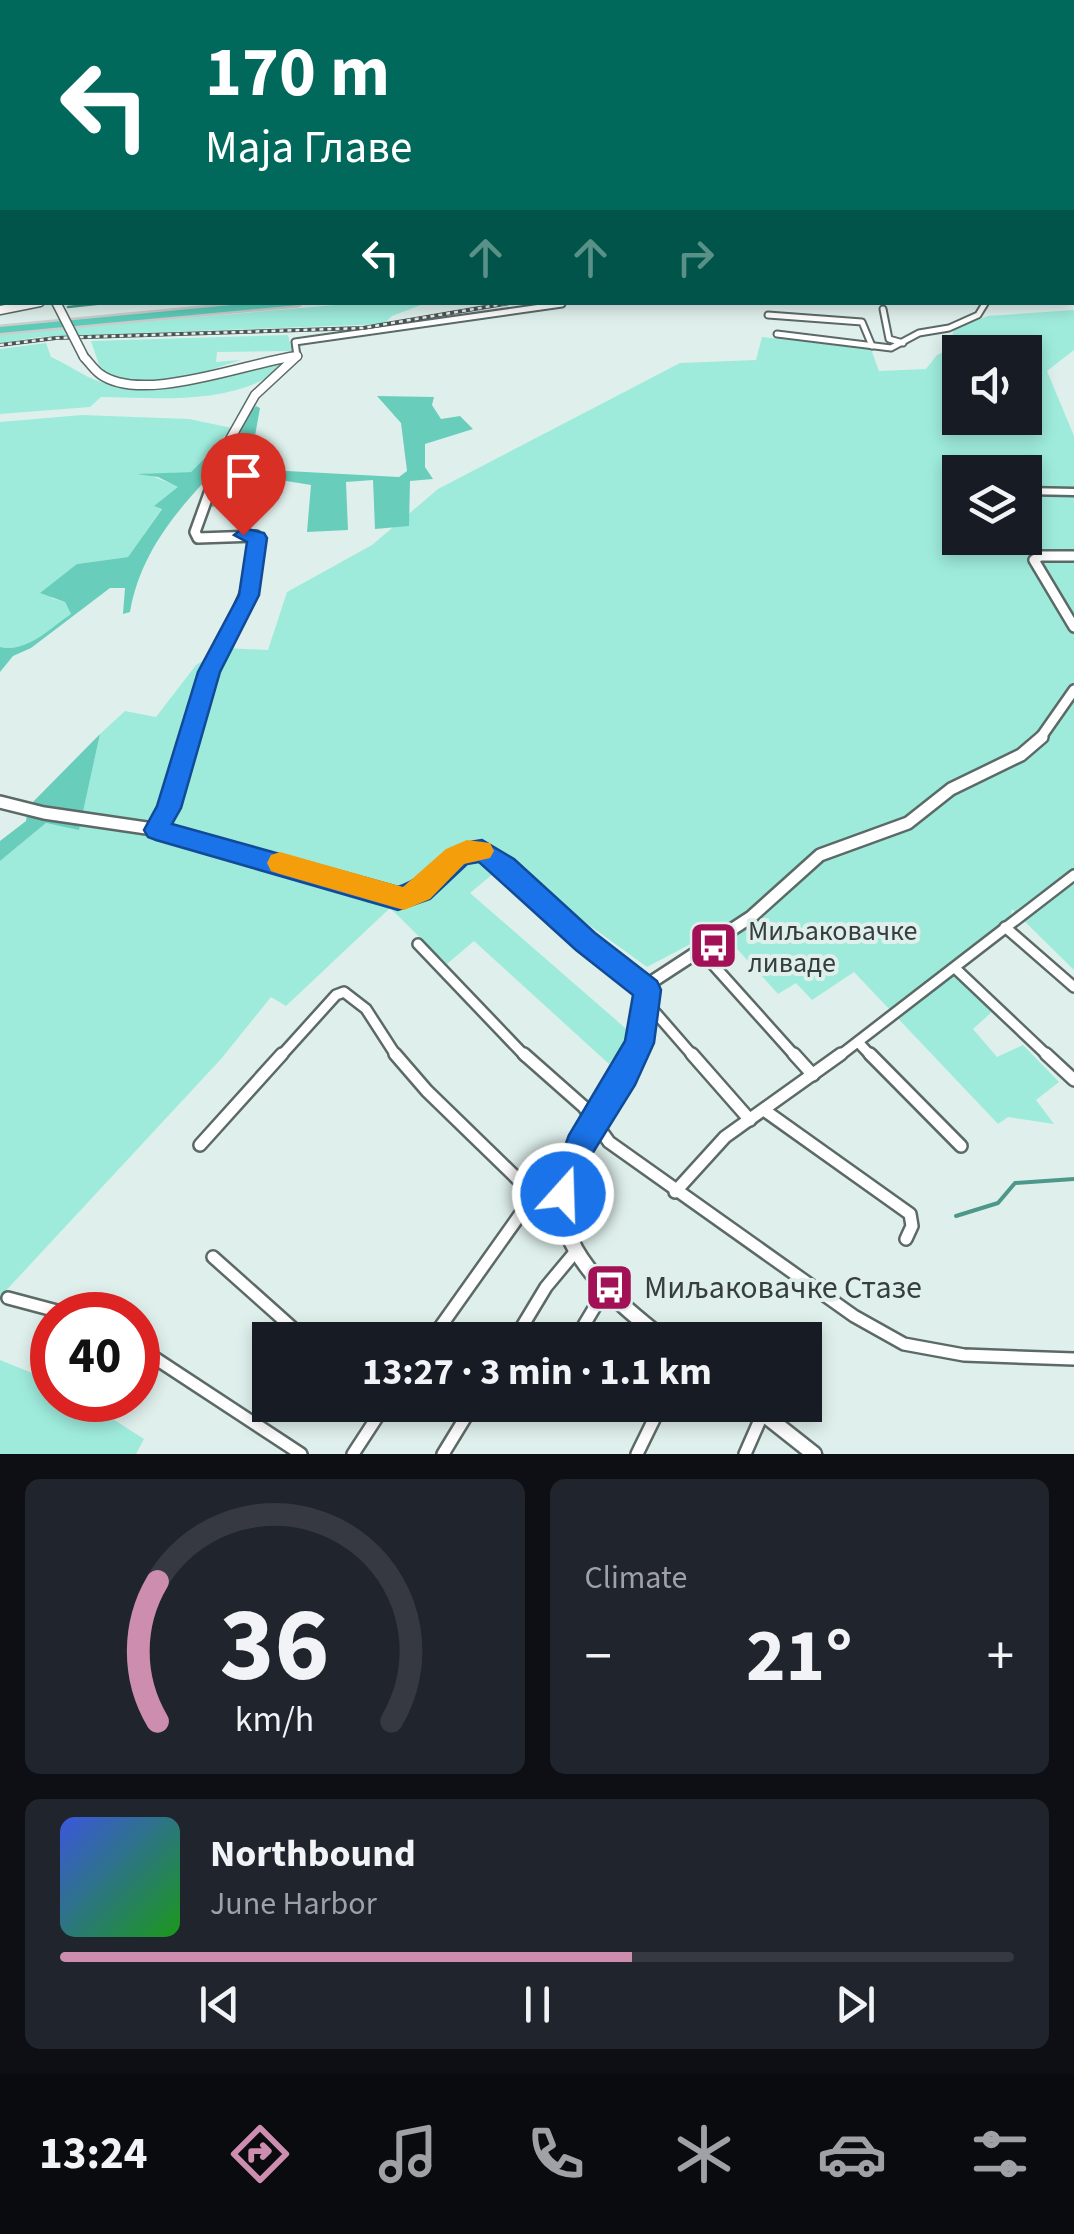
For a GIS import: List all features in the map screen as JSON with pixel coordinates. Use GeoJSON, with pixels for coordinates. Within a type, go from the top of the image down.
{"type":"FeatureCollection","features":[{"type":"Feature","properties":{"kind":"highway"},"geometry":{"type":"LineString","coordinates":[[0,327],[201,305]]}},
{"type":"Feature","properties":{"kind":"highway"},"geometry":{"type":"LineString","coordinates":[[0,327],[262,305]]}},
{"type":"Feature","properties":{"kind":"main road"},"geometry":{"type":"LineString","coordinates":[[0,309],[26,305]]}},
{"type":"Feature","properties":{"kind":"street"},"geometry":{"type":"LineString","coordinates":[[58,305],[90,368],[104,377],[150,385],[180,382],[259,359],[297,356]]}},
{"type":"Feature","properties":{"kind":"street"},"geometry":{"type":"LineString","coordinates":[[297,356],[295,343],[300,340],[382,332],[556,305]]}},
{"type":"Feature","properties":{"kind":"street"},"geometry":{"type":"LineString","coordinates":[[776,334],[890,348],[919,333],[952,327],[978,315],[984,305]]}},
{"type":"Feature","properties":{"kind":"street"},"geometry":{"type":"LineString","coordinates":[[883,308],[888,339],[903,343]]}},
{"type":"Feature","properties":{"kind":"street"},"geometry":{"type":"LineString","coordinates":[[768,315],[861,322],[872,346]]}},
{"type":"Feature","properties":{"kind":"street"},"geometry":{"type":"LineString","coordinates":[[156,830],[168,808],[209,672],[249,595],[254,566],[256,536],[198,538],[195,532],[224,450],[255,396],[297,356]]}},
{"type":"Feature","properties":{"kind":"street"},"geometry":{"type":"LineString","coordinates":[[1042,491],[1074,492]]}},
{"type":"Feature","properties":{"kind":"street"},"geometry":{"type":"LineString","coordinates":[[1074,556],[1035,558],[1074,626]]}},
{"type":"Feature","properties":{"kind":"street"},"geometry":{"type":"LineString","coordinates":[[644,1322],[605,1290],[576,1251],[568,1230],[563,1194],[573,1160],[632,1061],[645,1027],[647,996],[661,974],[758,911],[820,855],[908,823],[951,789],[1021,755],[1045,735],[1074,690]]}},
{"type":"Feature","properties":{"kind":"street"},"geometry":{"type":"LineString","coordinates":[[0,802],[44,814],[156,830],[398,899],[421,891],[460,854],[482,851],[505,867],[647,996],[750,1120]]}},
{"type":"Feature","properties":{"kind":"street"},"geometry":{"type":"LineString","coordinates":[[674,1192],[711,1150],[858,1042],[904,1002],[956,969],[1005,926],[1074,876]]}},
{"type":"Feature","properties":{"kind":"street"},"geometry":{"type":"LineString","coordinates":[[1005,926],[1074,987]]}},
{"type":"Feature","properties":{"kind":"street"},"geometry":{"type":"LineString","coordinates":[[418,944],[511,1043],[584,1107],[609,1142],[674,1192],[854,1316],[904,1344],[964,1355],[1074,1358]]}},
{"type":"Feature","properties":{"kind":"street"},"geometry":{"type":"LineString","coordinates":[[700,950],[813,1075]]}},
{"type":"Feature","properties":{"kind":"street"},"geometry":{"type":"LineString","coordinates":[[956,969],[1074,1080]]}},
{"type":"Feature","properties":{"kind":"street"},"geometry":{"type":"LineString","coordinates":[[200,1145],[336,994],[344,992],[366,1009],[395,1054],[427,1091],[534,1195],[563,1194]]}},
{"type":"Feature","properties":{"kind":"street"},"geometry":{"type":"LineString","coordinates":[[858,1042],[960,1146]]}},
{"type":"Feature","properties":{"kind":"street"},"geometry":{"type":"LineString","coordinates":[[764,1110],[910,1214],[912,1226],[906,1239]]}},
{"type":"Feature","properties":{"kind":"street"},"geometry":{"type":"LineString","coordinates":[[444,1322],[534,1195]]}},
{"type":"Feature","properties":{"kind":"street"},"geometry":{"type":"LineString","coordinates":[[525,1322],[546,1287],[576,1251]]}},
{"type":"Feature","properties":{"kind":"street"},"geometry":{"type":"LineString","coordinates":[[213,1257],[286,1322]]}},
{"type":"Feature","properties":{"kind":"street"},"geometry":{"type":"LineString","coordinates":[[586,1322],[605,1290]]}},
{"type":"Feature","properties":{"kind":"street"},"geometry":{"type":"LineString","coordinates":[[8,1298],[30,1304]]}},
{"type":"Feature","properties":{"kind":"street"},"geometry":{"type":"LineString","coordinates":[[160,1361],[301,1454]]}},
{"type":"Feature","properties":{"kind":"street"},"geometry":{"type":"LineString","coordinates":[[354,1454],[371,1422]]}},
{"type":"Feature","properties":{"kind":"street"},"geometry":{"type":"LineString","coordinates":[[443,1454],[463,1422]]}},
{"type":"Feature","properties":{"kind":"street"},"geometry":{"type":"LineString","coordinates":[[637,1454],[653,1422]]}},
{"type":"Feature","properties":{"kind":"street"},"geometry":{"type":"LineString","coordinates":[[745,1454],[754,1422]]}},
{"type":"Feature","properties":{"kind":"street"},"geometry":{"type":"LineString","coordinates":[[773,1422],[814,1454]]}},
{"type":"Feature","properties":{"kind":"green space"},"geometry":{"type":"Polygon","coordinates":[[[336,305],[421,305],[392,316],[384,324],[39,337],[0,343],[0,334],[336,305]]]}},
{"type":"Feature","properties":{"kind":"green space"},"geometry":{"type":"Polygon","coordinates":[[[1074,310],[1074,350],[1047,371],[1074,436],[1074,970],[1012,909],[1011,916],[949,967],[994,1010],[973,1029],[997,1057],[1023,1045],[1059,1082],[1036,1100],[1054,1124],[1008,1117],[998,1124],[854,972],[812,1000],[796,983],[778,994],[719,929],[647,967],[505,864],[470,893],[631,1033],[609,1064],[474,941],[447,964],[390,908],[286,1006],[271,997],[221,1059],[0,1297],[0,861],[46,823],[79,829],[100,734],[125,711],[156,717],[196,665],[224,648],[268,650],[287,592],[372,545],[438,489],[680,363],[756,360],[762,337],[871,349],[879,371],[926,369],[942,353],[942,435],[1042,435],[1042,335],[953,335],[953,329],[988,316],[1074,310]]]}},
{"type":"Feature","properties":{"kind":"green space"},"geometry":{"type":"Polygon","coordinates":[[[288,335],[292,351],[217,352],[216,362],[241,360],[190,376],[153,382],[118,379],[101,371],[91,341],[288,335]]]}},
{"type":"Feature","properties":{"kind":"green space"},"geometry":{"type":"Polygon","coordinates":[[[46,343],[51,357],[95,380],[124,387],[198,382],[294,357],[275,373],[229,392],[177,398],[101,397],[90,407],[0,414],[0,349],[46,343]]]}},
{"type":"Feature","properties":{"kind":"green space"},"geometry":{"type":"Polygon","coordinates":[[[377,396],[434,397],[432,405],[441,419],[460,416],[473,429],[425,444],[425,467],[433,479],[410,481],[409,526],[375,529],[373,480],[346,482],[348,530],[307,532],[311,485],[274,479],[275,491],[212,507],[203,483],[157,542],[140,575],[130,612],[123,614],[125,588],[110,588],[31,648],[13,656],[0,672],[0,647],[29,643],[71,614],[65,602],[40,593],[77,564],[128,557],[162,509],[154,506],[178,487],[158,477],[137,474],[191,472],[256,406],[260,408],[249,469],[399,477],[407,471],[401,423],[377,396]]]}},
{"type":"Feature","properties":{"kind":"green space"},"geometry":{"type":"Polygon","coordinates":[[[82,415],[189,419],[232,428],[191,472],[147,474],[179,487],[155,506],[162,508],[128,557],[77,564],[51,598],[65,602],[71,614],[29,643],[0,647],[0,422],[82,415]]]}},
{"type":"Feature","properties":{"kind":"green space"},"geometry":{"type":"Polygon","coordinates":[[[100,734],[79,830],[46,823],[0,861],[0,841],[26,821],[28,807],[100,734]]]}},
{"type":"Feature","properties":{"kind":"green space"},"geometry":{"type":"Polygon","coordinates":[[[0,1360],[30,1372],[30,1422],[117,1422],[144,1439],[136,1454],[0,1454],[0,1360]]]}},
{"type":"Feature","properties":{"kind":"waterway"},"geometry":{"type":"LineString","coordinates":[[68,307],[86,305]]}},
{"type":"Feature","properties":{"kind":"waterway"},"geometry":{"type":"LineString","coordinates":[[956,1216],[998,1203],[1015,1183],[1074,1179]]}},
{"type":"Feature","properties":{"kind":"railway"},"geometry":{"type":"LineString","coordinates":[[0,345],[56,338],[363,328],[497,305]]}},
{"type":"Feature","properties":{"kind":"slow traffic"},"geometry":{"type":"LineString","coordinates":[[280,863],[398,899],[421,891],[455,857],[467,851],[481,851]]}},
{"type":"Feature","properties":{"kind":"place","name":"Миљаковачке ливаде"},"geometry":{"type":"Point","coordinates":[713,946]}},
{"type":"Feature","properties":{"kind":"place","name":"Миљаковачке Стазе"},"geometry":{"type":"Point","coordinates":[609,1287]}},
{"type":"Feature","properties":{"kind":"route"},"geometry":{"type":"LineString","coordinates":[[243,535],[257,538],[249,595],[220,644],[197,706],[168,808],[156,830],[398,899],[421,891],[460,854],[482,851],[495,858],[586,942],[648,990],[640,1043],[625,1075],[580,1146],[563,1194]]}}]}
